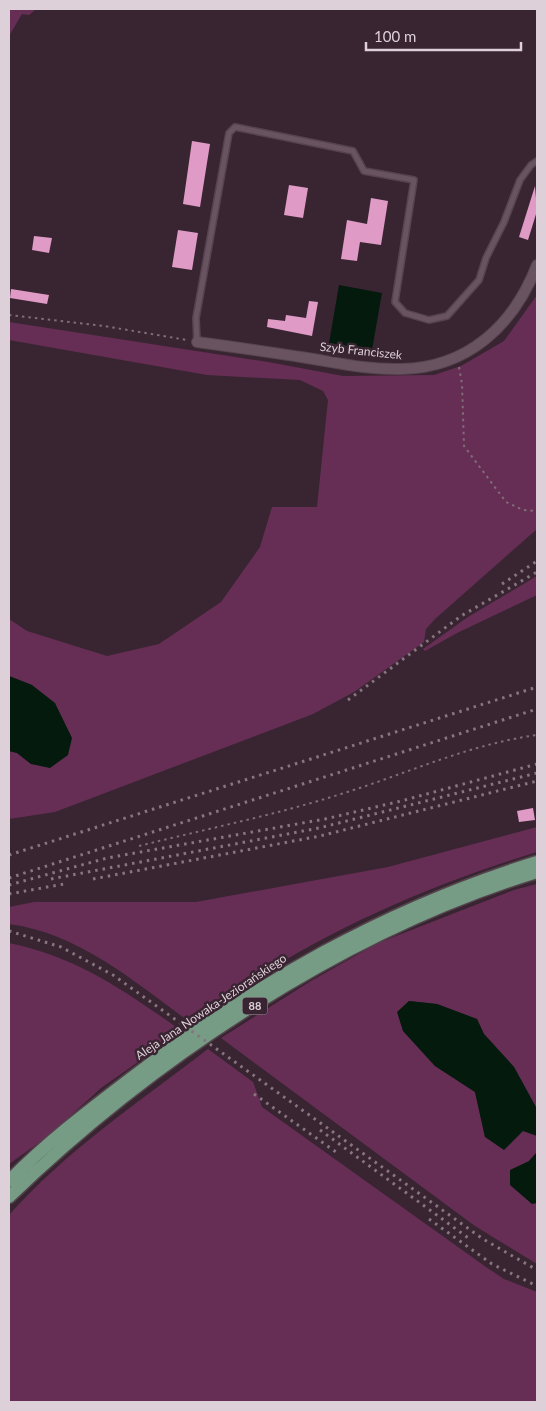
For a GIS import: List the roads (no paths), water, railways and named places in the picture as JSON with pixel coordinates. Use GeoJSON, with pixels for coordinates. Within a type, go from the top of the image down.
{"type":"FeatureCollection","features":[{"type":"Feature","properties":{"kind":"main road","name":"Aleja Jana Nowaka-Jeziorańskiego"},"geometry":{"type":"LineString","coordinates":[[9,1181],[14,1173],[84,1114],[172,1047],[290,969],[362,930],[409,909],[458,889],[537,862]]}},
{"type":"Feature","properties":{"kind":"main road","name":"Aleja Jana Nowaka-Jeziorańskiego"},"geometry":{"type":"LineString","coordinates":[[9,1197],[87,1125],[180,1054],[297,979],[367,941],[414,919],[462,899],[537,872]]}},
{"type":"Feature","properties":{"kind":"street","name":"Szyb Franciszek"},"geometry":{"type":"LineString","coordinates":[[197,342],[381,369],[423,368],[455,358],[495,334],[512,312],[532,279],[537,265]]}},
{"type":"Feature","properties":{"kind":"lane"},"geometry":{"type":"LineString","coordinates":[[197,342],[196,318],[229,133],[235,127],[353,151],[364,171],[414,180],[395,302],[405,313],[429,320],[447,316],[479,280],[486,258],[504,222],[520,180],[531,165],[537,161]]}},
{"type":"Feature","properties":{"kind":"railway"},"geometry":{"type":"LineString","coordinates":[[502,584],[537,561]]}},
{"type":"Feature","properties":{"kind":"railway"},"geometry":{"type":"LineString","coordinates":[[348,700],[461,616],[537,572]]}},
{"type":"Feature","properties":{"kind":"railway"},"geometry":{"type":"LineString","coordinates":[[9,855],[537,687]]}},
{"type":"Feature","properties":{"kind":"railway"},"geometry":{"type":"LineString","coordinates":[[9,878],[537,709]]}},
{"type":"Feature","properties":{"kind":"railway"},"geometry":{"type":"LineString","coordinates":[[9,885],[107,858],[325,819],[401,801],[537,764]]}},
{"type":"Feature","properties":{"kind":"railway"},"geometry":{"type":"LineString","coordinates":[[51,879],[319,828],[537,773]]}},
{"type":"Feature","properties":{"kind":"railway"},"geometry":{"type":"LineString","coordinates":[[93,879],[320,836],[537,781]]}},
{"type":"Feature","properties":{"kind":"railway"},"geometry":{"type":"LineString","coordinates":[[9,894],[64,884]]}},
{"type":"Feature","properties":{"kind":"railway"},"geometry":{"type":"LineString","coordinates":[[9,931],[61,947],[113,975],[483,1239],[537,1270]]}},
{"type":"Feature","properties":{"kind":"railway"},"geometry":{"type":"LineString","coordinates":[[254,1094],[336,1152]]}},
{"type":"Feature","properties":{"kind":"railway"},"geometry":{"type":"LineString","coordinates":[[320,1130],[471,1240]]}},
{"type":"Feature","properties":{"kind":"railway"},"geometry":{"type":"LineString","coordinates":[[429,1219],[492,1264],[537,1286]]}}]}
